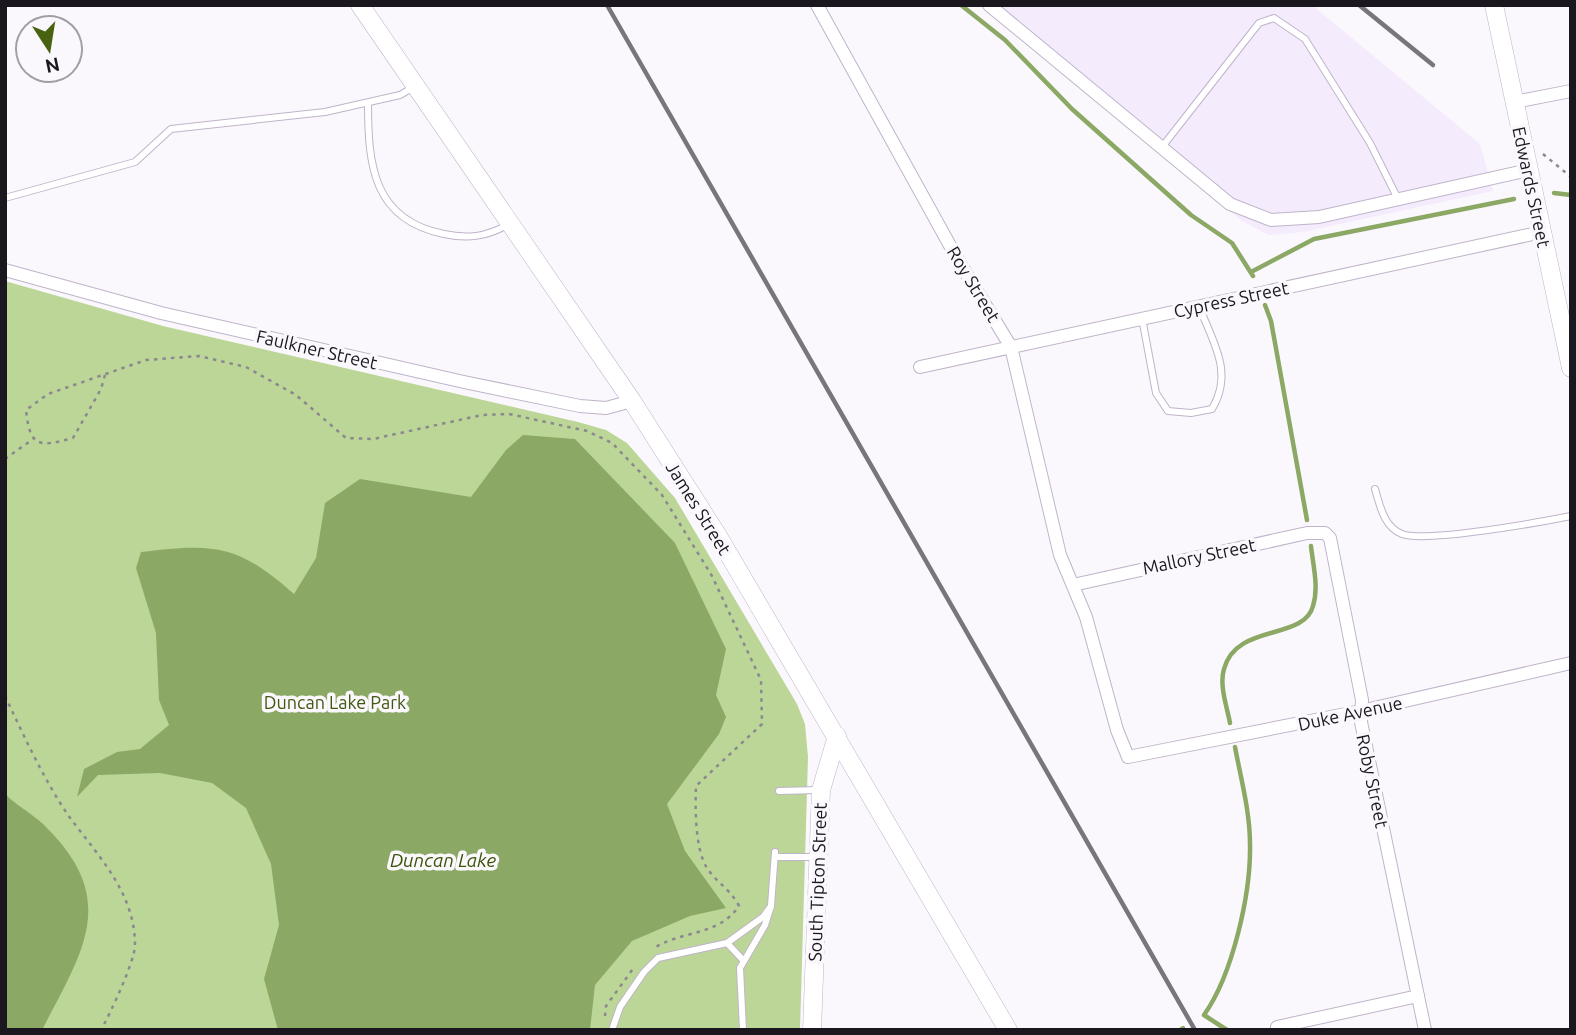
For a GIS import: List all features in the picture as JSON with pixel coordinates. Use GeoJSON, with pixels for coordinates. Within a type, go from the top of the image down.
{"type":"FeatureCollection","features":[{"type":"Feature","properties":{"kind":"street","name":"James Street"},"geometry":{"type":"LineString","coordinates":[[360,5],[632,401],[718,536],[1008,1030]]}},
{"type":"Feature","properties":{"kind":"street","name":"Roy Street"},"geometry":{"type":"LineString","coordinates":[[817,5],[958,260],[1011,347],[1060,555],[1086,617],[1114,720],[1128,757]]}},
{"type":"Feature","properties":{"kind":"street"},"geometry":{"type":"LineString","coordinates":[[989,5],[1230,204],[1271,220],[1319,217],[1529,170]]}},
{"type":"Feature","properties":{"kind":"street","name":"Edwards Street"},"geometry":{"type":"LineString","coordinates":[[1494,5],[1571,368]]}},
{"type":"Feature","properties":{"kind":"street"},"geometry":{"type":"LineString","coordinates":[[1514,102],[1571,91]]}},
{"type":"Feature","properties":{"kind":"street","name":"Cypress Street"},"geometry":{"type":"LineString","coordinates":[[920,367],[1542,232]]}},
{"type":"Feature","properties":{"kind":"street","name":"Faulkner Street"},"geometry":{"type":"LineString","coordinates":[[5,270],[160,313],[464,382],[606,408],[632,401]]}},
{"type":"Feature","properties":{"kind":"street","name":"Mallory Street"},"geometry":{"type":"LineString","coordinates":[[1073,585],[1307,533],[1325,533]]}},
{"type":"Feature","properties":{"kind":"street","name":"Roby Street"},"geometry":{"type":"LineString","coordinates":[[1325,533],[1332,544],[1361,711],[1425,1030]]}},
{"type":"Feature","properties":{"kind":"street","name":"Duke Avenue"},"geometry":{"type":"LineString","coordinates":[[1128,757],[1361,711],[1571,663]]}},
{"type":"Feature","properties":{"kind":"street","name":"South Tipton Street"},"geometry":{"type":"LineString","coordinates":[[812,1030],[821,790],[837,736]]}},
{"type":"Feature","properties":{"kind":"street"},"geometry":{"type":"LineString","coordinates":[[1277,1027],[1418,996]]}},
{"type":"Feature","properties":{"kind":"lane"},"geometry":{"type":"LineString","coordinates":[[1162,148],[1259,23],[1274,18],[1305,39],[1370,143],[1398,199]]}},
{"type":"Feature","properties":{"kind":"lane"},"geometry":{"type":"LineString","coordinates":[[5,198],[135,162],[171,130],[326,112],[400,95],[416,86]]}},
{"type":"Feature","properties":{"kind":"lane"},"geometry":{"type":"LineString","coordinates":[[368,103],[369,153],[374,174],[382,192],[398,215],[409,224],[457,237],[482,236],[511,223]]}},
{"type":"Feature","properties":{"kind":"lane"},"geometry":{"type":"LineString","coordinates":[[1142,318],[1156,393],[1168,411],[1191,413],[1212,409],[1222,393],[1224,372],[1199,306]]}},
{"type":"Feature","properties":{"kind":"lane"},"geometry":{"type":"LineString","coordinates":[[1375,489],[1388,524],[1403,534],[1430,537],[1571,516]]}},
{"type":"Feature","properties":{"kind":"lane"},"geometry":{"type":"LineString","coordinates":[[779,791],[821,790]]}},
{"type":"Feature","properties":{"kind":"lane"},"geometry":{"type":"LineString","coordinates":[[743,1030],[739,983],[743,960],[756,942],[771,906],[775,854],[818,857]]}},
{"type":"Feature","properties":{"kind":"lane"},"geometry":{"type":"LineString","coordinates":[[612,1030],[620,1007],[644,972],[658,958],[727,943],[763,917],[771,906]]}},
{"type":"Feature","properties":{"kind":"lane"},"geometry":{"type":"LineString","coordinates":[[727,943],[743,960]]}},
{"type":"Feature","properties":{"kind":"path"},"geometry":{"type":"LineString","coordinates":[[1543,154],[1571,177]]}},
{"type":"Feature","properties":{"kind":"path"},"geometry":{"type":"LineString","coordinates":[[105,375],[101,389],[73,438],[46,445],[33,439],[28,429],[26,410],[48,394],[146,360],[199,356],[246,367],[296,395],[345,438],[373,439],[482,415],[522,417],[587,431],[612,443],[662,495],[712,576],[757,670],[761,680],[762,724],[696,786],[695,820],[706,867],[732,892],[739,906],[731,918],[702,933],[655,947],[646,955]]}},
{"type":"Feature","properties":{"kind":"path"},"geometry":{"type":"LineString","coordinates":[[5,459],[33,439]]}},
{"type":"Feature","properties":{"kind":"path"},"geometry":{"type":"LineString","coordinates":[[5,696],[24,737],[68,814],[98,852],[125,895],[136,947],[102,1030]]}},
{"type":"Feature","properties":{"kind":"path"},"geometry":{"type":"LineString","coordinates":[[605,1018],[606,1006],[627,972],[637,964]]}},
{"type":"Feature","properties":{"kind":"shaded area"},"geometry":{"type":"Polygon","coordinates":[[[980,5],[1312,5],[1480,144],[1493,191],[1303,232],[1269,235],[1242,221],[980,5]]]}},
{"type":"Feature","properties":{"kind":"green space","name":"Duncan Lake Park"},"geometry":{"type":"Polygon","coordinates":[[[5,281],[163,326],[578,422],[606,430],[627,443],[675,498],[797,704],[805,724],[808,757],[800,1030],[5,1030],[5,281]]]}},
{"type":"Feature","properties":{"kind":"water","name":"Duncan Lake"},"geometry":{"type":"Polygon","coordinates":[[[523,435],[575,439],[675,543],[726,649],[716,695],[726,717],[719,734],[667,804],[685,851],[726,908],[690,916],[632,941],[595,985],[590,1030],[278,1030],[264,979],[279,925],[271,864],[246,808],[212,783],[160,773],[98,775],[77,797],[84,769],[117,752],[140,749],[169,725],[159,700],[156,633],[136,568],[141,552],[188,548],[224,551],[257,565],[294,594],[316,558],[325,503],[360,479],[471,497],[506,450],[523,435]]]}},
{"type":"Feature","properties":{"kind":"water"},"geometry":{"type":"Polygon","coordinates":[[[5,794],[43,824],[67,851],[82,877],[88,901],[87,925],[81,949],[42,1030],[5,1030],[5,794]]]}},
{"type":"Feature","properties":{"kind":"waterway"},"geometry":{"type":"LineString","coordinates":[[961,5],[1005,40],[1072,109],[1191,215],[1232,243],[1253,276]]}},
{"type":"Feature","properties":{"kind":"waterway"},"geometry":{"type":"LineString","coordinates":[[1554,193],[1571,195]]}},
{"type":"Feature","properties":{"kind":"waterway"},"geometry":{"type":"LineString","coordinates":[[1251,272],[1314,239],[1514,199]]}},
{"type":"Feature","properties":{"kind":"waterway"},"geometry":{"type":"LineString","coordinates":[[1265,305],[1271,321],[1307,520]]}},
{"type":"Feature","properties":{"kind":"waterway"},"geometry":{"type":"LineString","coordinates":[[1230,723],[1223,689],[1224,669],[1231,655],[1242,645],[1297,624],[1307,617],[1316,591],[1311,546]]}},
{"type":"Feature","properties":{"kind":"waterway"},"geometry":{"type":"LineString","coordinates":[[1227,1030],[1204,1015],[1224,978],[1232,956],[1244,909],[1250,864],[1250,832],[1235,747]]}},
{"type":"Feature","properties":{"kind":"railway"},"geometry":{"type":"LineString","coordinates":[[607,5],[1195,1030]]}},
{"type":"Feature","properties":{"kind":"railway"},"geometry":{"type":"LineString","coordinates":[[1359,5],[1433,65]]}}]}
